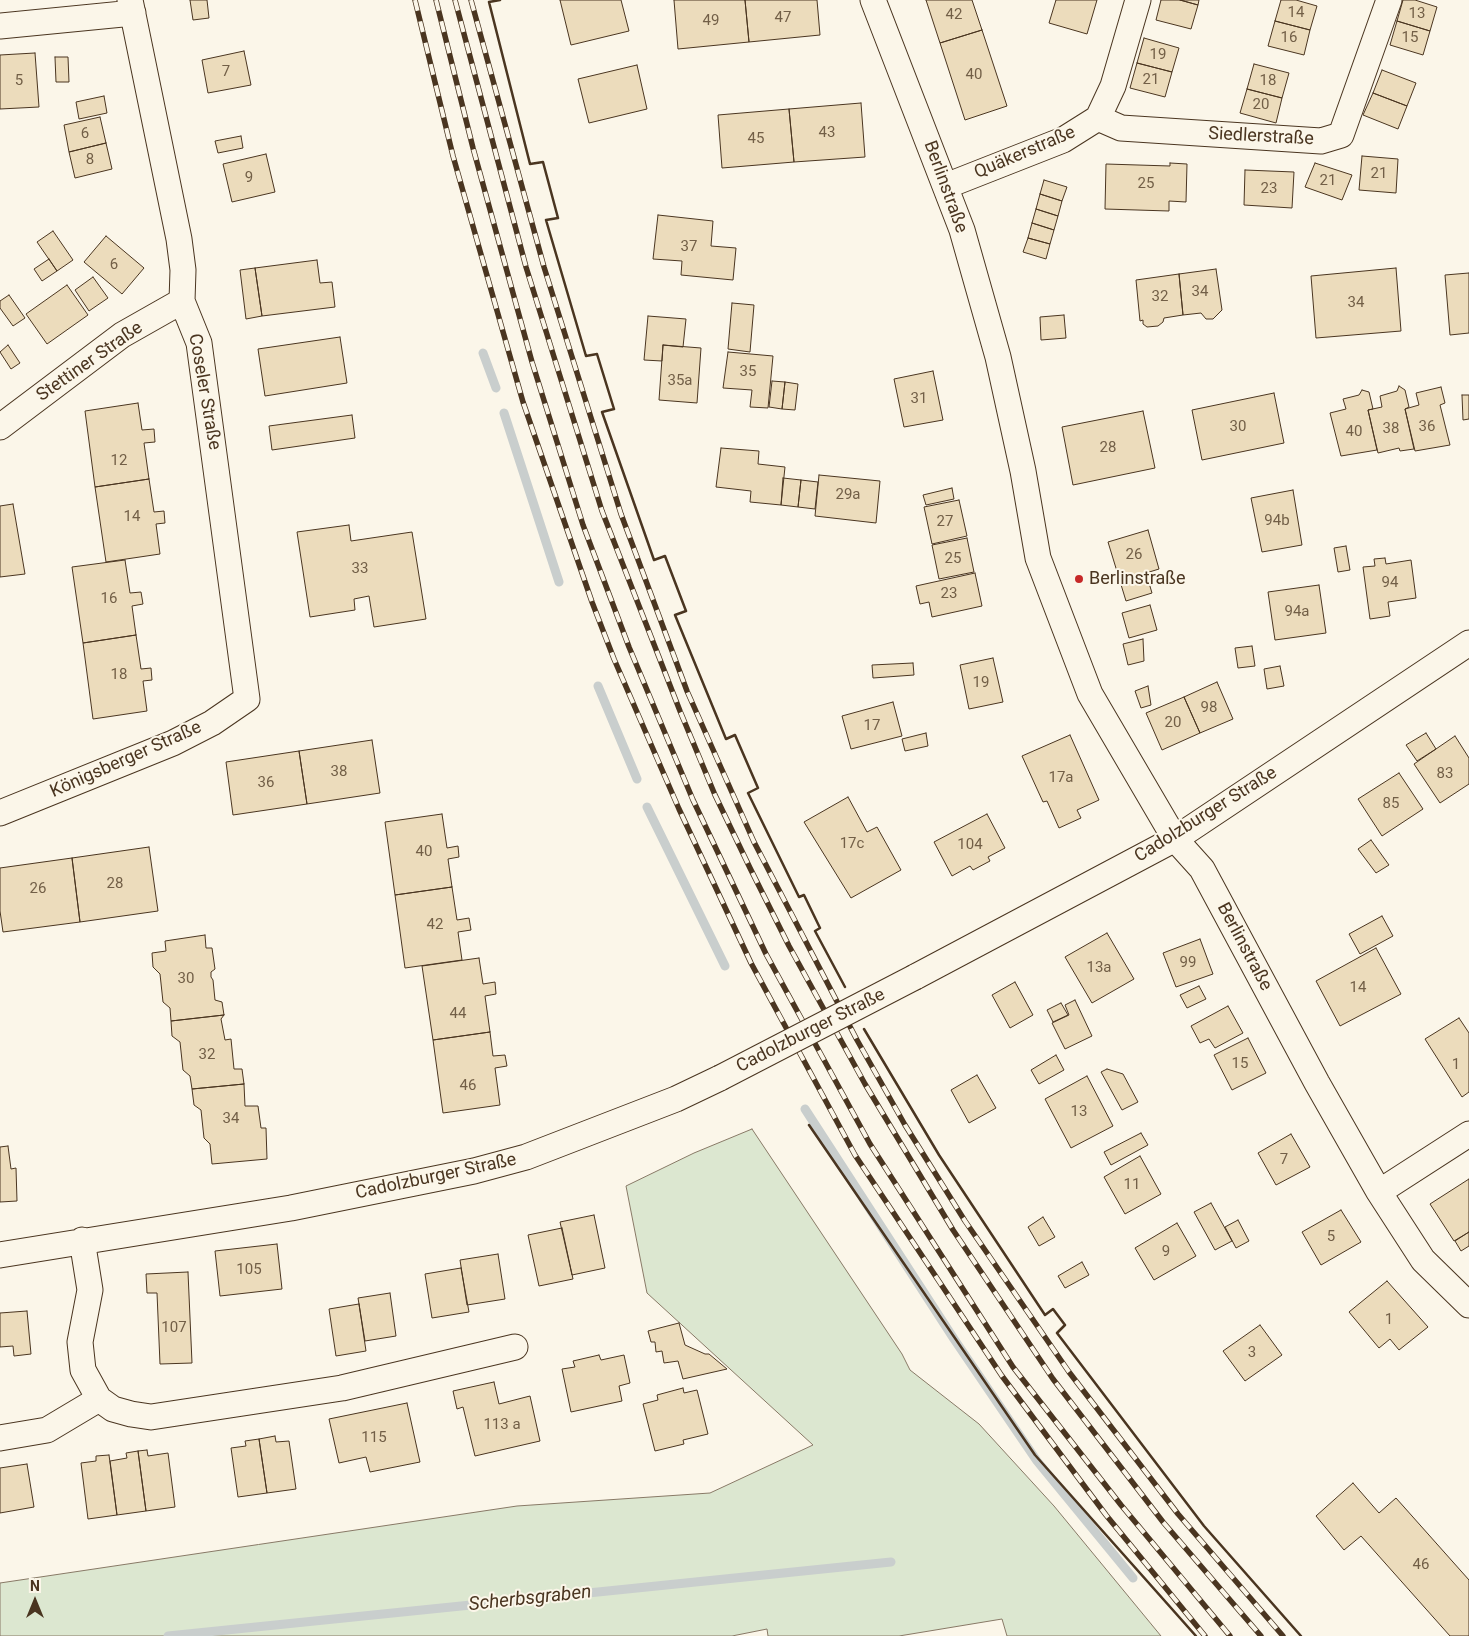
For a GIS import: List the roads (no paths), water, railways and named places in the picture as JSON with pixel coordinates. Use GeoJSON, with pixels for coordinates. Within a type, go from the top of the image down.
{"type":"FeatureCollection","features":[{"type":"Feature","properties":{"kind":"street","name":"Berlinstraße"},"geometry":{"type":"LineString","coordinates":[[873,0],[962,230],[998,357],[1038,558],[1090,694],[1175,839],[1202,869],[1317,1083],[1379,1192],[1422,1260],[1469,1305]]}},
{"type":"Feature","properties":{"kind":"street"},"geometry":{"type":"LineString","coordinates":[[1098,118],[1113,86],[1138,0]]}},
{"type":"Feature","properties":{"kind":"street","name":"Siedlerstraße"},"geometry":{"type":"LineString","coordinates":[[1098,118],[1121,128],[1321,141],[1341,135],[1389,0]]}},
{"type":"Feature","properties":{"kind":"street"},"geometry":{"type":"LineString","coordinates":[[0,26],[131,7]]}},
{"type":"Feature","properties":{"kind":"street","name":"Coseler Straße"},"geometry":{"type":"LineString","coordinates":[[131,7],[180,240],[184,270],[182,301],[199,343],[247,699]]}},
{"type":"Feature","properties":{"kind":"street","name":"Quäkerstraße"},"geometry":{"type":"LineString","coordinates":[[946,186],[1063,140],[1098,118]]}},
{"type":"Feature","properties":{"kind":"street","name":"Stettiner Straße"},"geometry":{"type":"LineString","coordinates":[[0,427],[122,335],[182,301]]}},
{"type":"Feature","properties":{"kind":"street","name":"Cadolzburger Straße"},"geometry":{"type":"LineString","coordinates":[[0,1255],[82,1240],[291,1208],[474,1171],[526,1157],[676,1100],[915,977],[1175,839],[1469,643]]}},
{"type":"Feature","properties":{"kind":"street","name":"Königsberger Straße"},"geometry":{"type":"LineString","coordinates":[[0,813],[173,743],[212,723],[247,699]]}},
{"type":"Feature","properties":{"kind":"street"},"geometry":{"type":"LineString","coordinates":[[1379,1192],[1469,1134]]}},
{"type":"Feature","properties":{"kind":"street"},"geometry":{"type":"LineString","coordinates":[[82,1240],[90,1290],[80,1342],[84,1370],[99,1399],[113,1409],[150,1417],[342,1388],[516,1347]]}},
{"type":"Feature","properties":{"kind":"street"},"geometry":{"type":"LineString","coordinates":[[0,1438],[48,1430],[99,1399]]}},
{"type":"Feature","properties":{"kind":"waterway"},"geometry":{"type":"LineString","coordinates":[[483,353],[496,388]]}},
{"type":"Feature","properties":{"kind":"waterway"},"geometry":{"type":"LineString","coordinates":[[504,413],[559,582]]}},
{"type":"Feature","properties":{"kind":"waterway"},"geometry":{"type":"LineString","coordinates":[[598,686],[637,779]]}},
{"type":"Feature","properties":{"kind":"waterway"},"geometry":{"type":"LineString","coordinates":[[647,807],[725,966]]}},
{"type":"Feature","properties":{"kind":"waterway"},"geometry":{"type":"LineString","coordinates":[[805,1109],[954,1339],[1037,1461],[1133,1578]]}},
{"type":"Feature","properties":{"kind":"waterway","name":"Scherbsgraben"},"geometry":{"type":"LineString","coordinates":[[168,1636],[891,1562]]}},
{"type":"Feature","properties":{"kind":"railway"},"geometry":{"type":"LineString","coordinates":[[415,0],[453,156],[523,402],[592,602],[614,659],[679,809],[751,963],[855,1155],[1002,1376],[1106,1515],[1205,1636]]}},
{"type":"Feature","properties":{"kind":"railway"},"geometry":{"type":"LineString","coordinates":[[436,0],[473,148],[532,362],[583,525],[629,647],[693,800],[766,954],[870,1144],[1013,1367],[1121,1505],[1230,1636]]}},
{"type":"Feature","properties":{"kind":"railway"},"geometry":{"type":"LineString","coordinates":[[455,0],[526,267],[602,511],[680,711],[715,795],[750,868],[789,946],[865,1084],[953,1230],[1053,1379],[1163,1522],[1261,1636]]}},
{"type":"Feature","properties":{"kind":"railway"},"geometry":{"type":"LineString","coordinates":[[471,0],[544,267],[621,514],[687,691],[754,842],[857,1040],[905,1125],[965,1221],[1069,1372],[1178,1514],[1283,1636]]}},
{"type":"Feature","properties":{"kind":"place","name":"Berlinstraße"},"geometry":{"type":"Point","coordinates":[1079,579]}}]}
